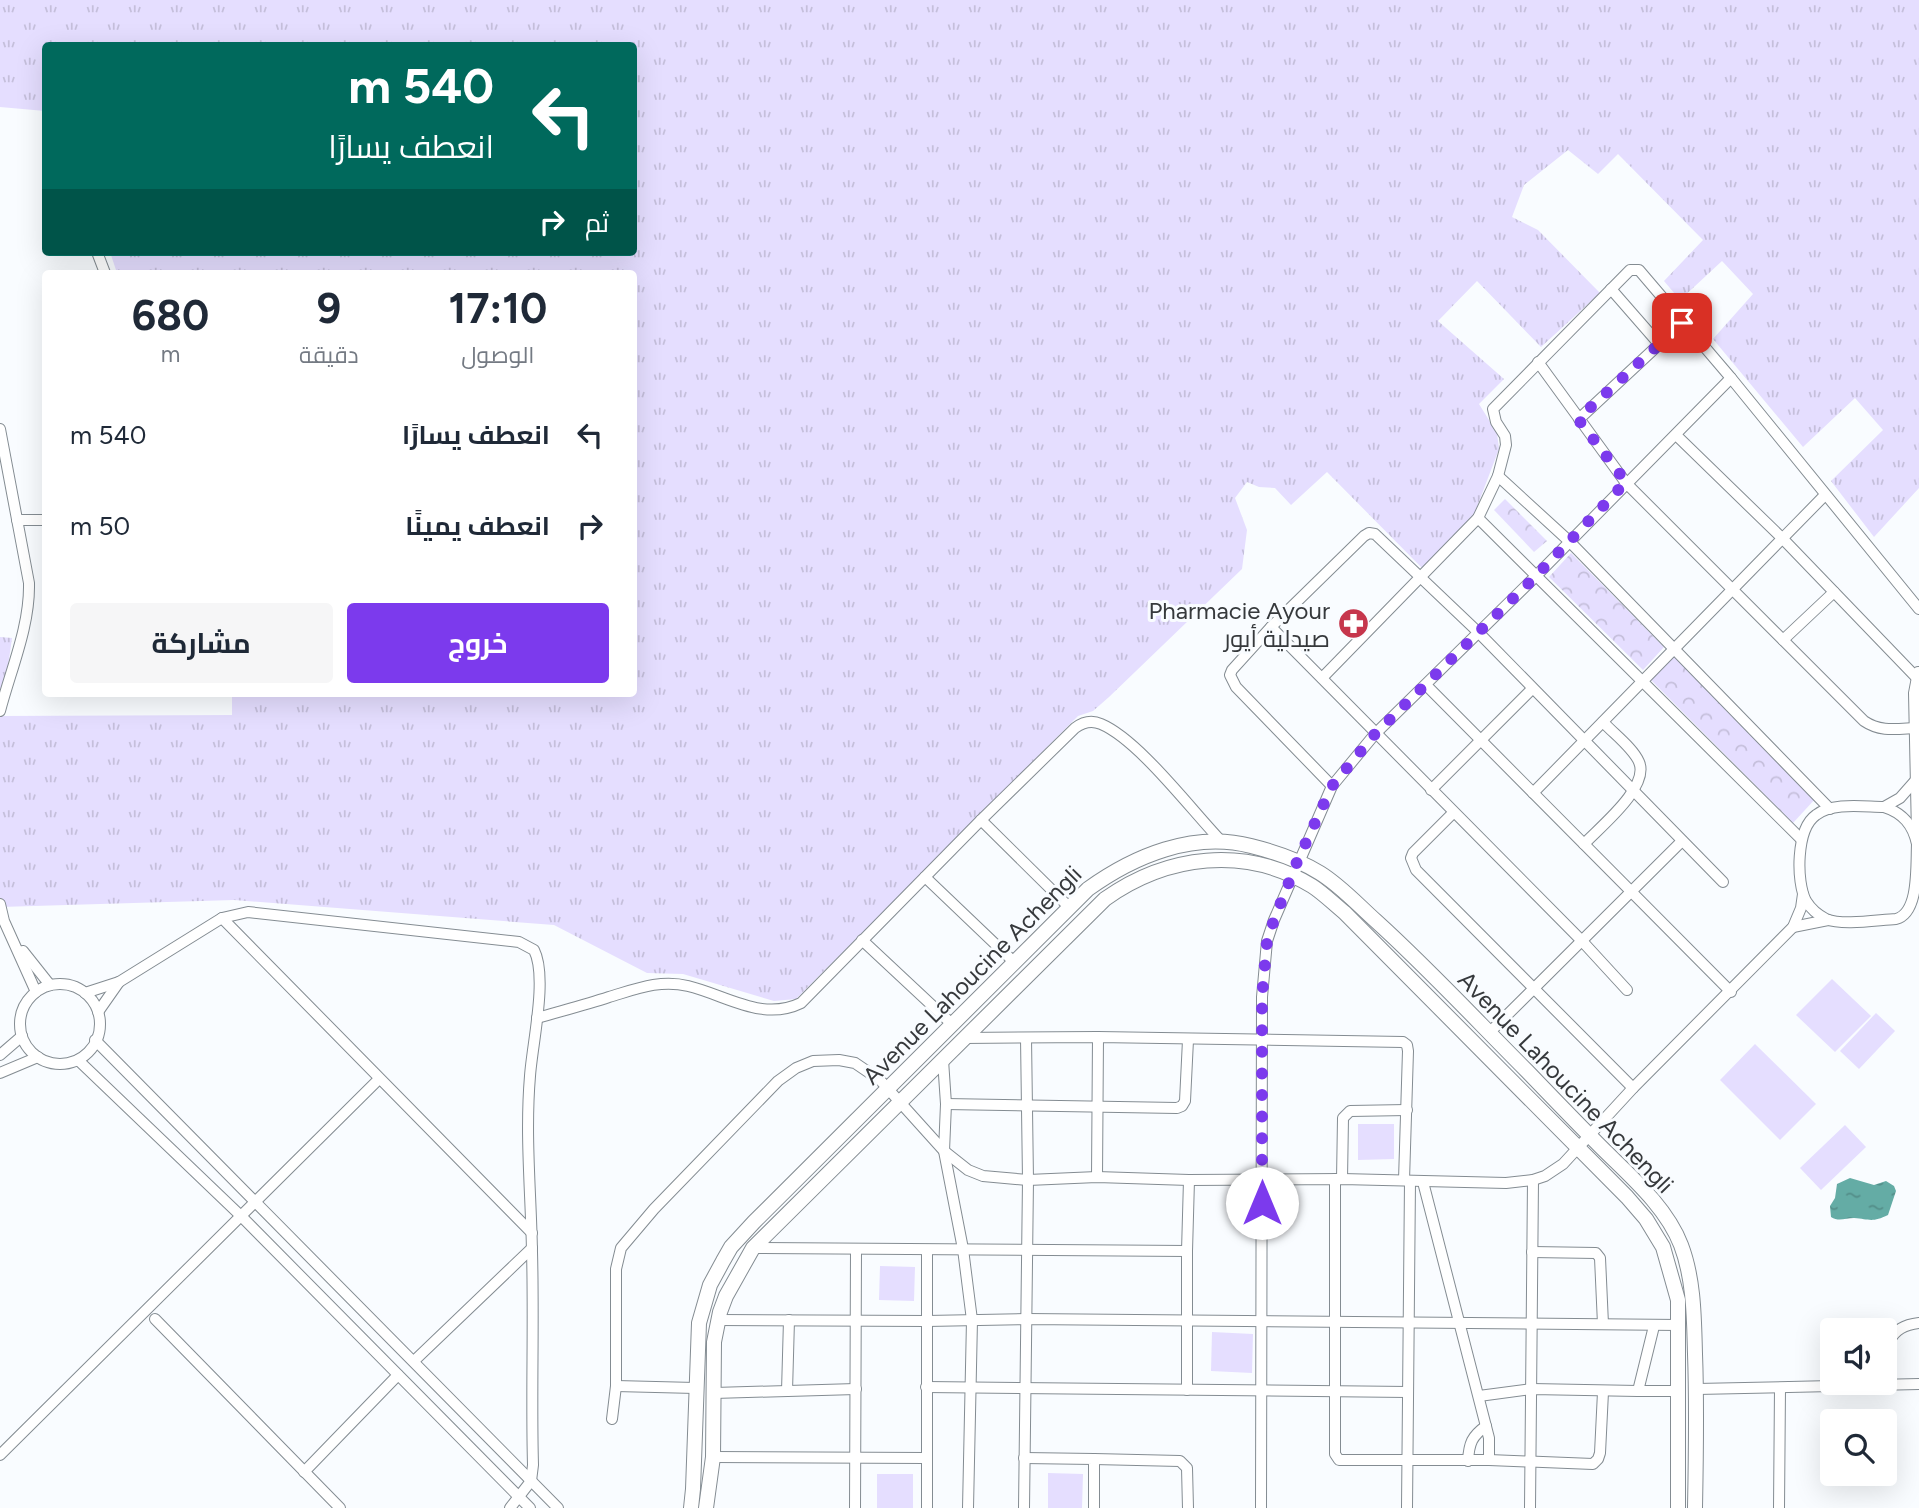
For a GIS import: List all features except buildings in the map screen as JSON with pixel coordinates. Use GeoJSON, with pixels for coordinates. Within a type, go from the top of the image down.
{"type":"FeatureCollection","features":[{"type":"Feature","properties":{"kind":"street"},"geometry":{"type":"LineString","coordinates":[[1322,678],[1478,518],[1498,477],[1506,445],[1505,436],[1496,422],[1493,409],[1630,270],[1639,270],[1731,378],[1919,609]]}},
{"type":"Feature","properties":{"kind":"street"},"geometry":{"type":"LineString","coordinates":[[1611,289],[1659,344]]}},
{"type":"Feature","properties":{"kind":"street"},"geometry":{"type":"LineString","coordinates":[[1578,419],[1682,323]]}},
{"type":"Feature","properties":{"kind":"street"},"geometry":{"type":"LineString","coordinates":[[1538,362],[1626,482],[1872,727],[1885,730],[1914,728]]}},
{"type":"Feature","properties":{"kind":"street"},"geometry":{"type":"LineString","coordinates":[[1261,1508],[1262,997],[1267,941],[1295,869],[1332,786],[1375,734],[1536,576],[1731,378]]}},
{"type":"Feature","properties":{"kind":"street"},"geometry":{"type":"LineString","coordinates":[[0,429],[29,583],[27,616],[0,711]]}},
{"type":"Feature","properties":{"kind":"street"},"geometry":{"type":"LineString","coordinates":[[1676,435],[1918,674],[1914,728],[1916,902],[1908,914],[1896,919],[1830,920],[1793,927]]}},
{"type":"Feature","properties":{"kind":"street"},"geometry":{"type":"LineString","coordinates":[[1498,477],[1569,541],[1830,809]]}},
{"type":"Feature","properties":{"kind":"street"},"geometry":{"type":"LineString","coordinates":[[1533,793],[1825,495]]}},
{"type":"Feature","properties":{"kind":"street"},"geometry":{"type":"LineString","coordinates":[[1478,518],[1801,839]]}},
{"type":"Feature","properties":{"kind":"street"},"geometry":{"type":"LineString","coordinates":[[18,520],[42,520]]}},
{"type":"Feature","properties":{"kind":"street"},"geometry":{"type":"LineString","coordinates":[[1332,786],[1231,681],[1232,670],[1271,627],[1369,533],[1381,538],[1478,632],[1723,882]]}},
{"type":"Feature","properties":{"kind":"street"},"geometry":{"type":"LineString","coordinates":[[1783,640],[1834,592]]}},
{"type":"Feature","properties":{"kind":"street"},"geometry":{"type":"LineString","coordinates":[[1271,627],[1582,941],[1627,990]]}},
{"type":"Feature","properties":{"kind":"street"},"geometry":{"type":"LineString","coordinates":[[1426,685],[1731,992]]}},
{"type":"Feature","properties":{"kind":"street"},"geometry":{"type":"LineString","coordinates":[[1431,790],[1532,689]]}},
{"type":"Feature","properties":{"kind":"street"},"geometry":{"type":"LineString","coordinates":[[537,1018],[651,984],[668,983],[688,986],[742,1005],[774,1011],[801,1003],[981,820],[1075,728],[1084,723],[1093,722],[1114,731],[1143,756],[1223,842]]}},
{"type":"Feature","properties":{"kind":"street"},"geometry":{"type":"LineString","coordinates":[[1584,844],[1635,792],[1641,769],[1639,760],[1603,722]]}},
{"type":"Feature","properties":{"kind":"street"},"geometry":{"type":"LineString","coordinates":[[1884,807],[1900,798],[1915,781]]}},
{"type":"Feature","properties":{"kind":"street"},"geometry":{"type":"LineString","coordinates":[[612,1419],[616,1385],[616,1269],[621,1248],[631,1234],[778,1081],[803,1064],[821,1059],[855,1063],[880,1080],[944,1152],[968,1170],[984,1176],[1028,1180],[1097,1177],[1506,1183],[1533,1181],[1545,1177],[1563,1164],[1633,1088],[1793,927],[1801,908],[1803,894],[1801,839],[1811,819],[1830,809],[1884,807],[1907,821],[1915,834],[1917,844]]}},
{"type":"Feature","properties":{"kind":"street"},"geometry":{"type":"LineString","coordinates":[[1453,813],[1413,853],[1412,864],[1633,1088]]}},
{"type":"Feature","properties":{"kind":"street"},"geometry":{"type":"LineString","coordinates":[[981,820],[1069,907]]}},
{"type":"Feature","properties":{"kind":"street"},"geometry":{"type":"LineString","coordinates":[[1489,1033],[1682,841]]}},
{"type":"Feature","properties":{"kind":"street","name":"Avenue Lahoucine Achengli"},"geometry":{"type":"LineString","coordinates":[[691,1508],[694,1489],[699,1322],[710,1285],[732,1247],[1088,889],[1115,870],[1149,854],[1200,843],[1223,842],[1248,845],[1295,869],[1345,913],[1646,1219],[1663,1247],[1678,1300],[1678,1508]]}},
{"type":"Feature","properties":{"kind":"street","name":"Avenue Lahoucine Achengli"},"geometry":{"type":"LineString","coordinates":[[706,1508],[713,1457],[714,1342],[726,1296],[753,1248],[1105,899],[1139,878],[1175,865],[1227,859],[1320,873],[1394,937],[1655,1204],[1680,1243],[1688,1269],[1693,1306],[1697,1389],[1695,1508]]}},
{"type":"Feature","properties":{"kind":"street"},"geometry":{"type":"LineString","coordinates":[[925,877],[1014,962]]}},
{"type":"Feature","properties":{"kind":"street"},"geometry":{"type":"LineString","coordinates":[[1803,894],[1814,911],[1830,920]]}},
{"type":"Feature","properties":{"kind":"street"},"geometry":{"type":"LineString","coordinates":[[0,904],[4,921],[36,992]]}},
{"type":"Feature","properties":{"kind":"street"},"geometry":{"type":"LineString","coordinates":[[85,993],[119,982],[222,918],[239,913],[256,912],[527,945],[534,950],[538,962],[537,1018],[529,1090],[528,1164],[532,1233],[531,1481],[510,1508]]}},
{"type":"Feature","properties":{"kind":"street"},"geometry":{"type":"LineString","coordinates":[[222,918],[532,1233]]}},
{"type":"Feature","properties":{"kind":"street"},"geometry":{"type":"LineString","coordinates":[[13,938],[50,985]]}},
{"type":"Feature","properties":{"kind":"street"},"geometry":{"type":"LineString","coordinates":[[862,940],[953,1025]]}},
{"type":"Feature","properties":{"kind":"street"},"geometry":{"type":"LineString","coordinates":[[98,1012],[119,982]]}},
{"type":"Feature","properties":{"kind":"street"},"geometry":{"type":"LineString","coordinates":[[50,985],[77,988],[85,993],[98,1012],[99,1030],[95,1040],[92,1047],[78,1060],[62,1064],[51,1063],[30,1051],[22,1036],[20,1022],[23,1009],[36,992],[50,985]]}},
{"type":"Feature","properties":{"kind":"street"},"geometry":{"type":"LineString","coordinates":[[0,1055],[22,1036]]}},
{"type":"Feature","properties":{"kind":"street"},"geometry":{"type":"LineString","coordinates":[[963,1038],[1098,1037],[1403,1042],[1407,1045],[1410,1322],[1407,1508]]}},
{"type":"Feature","properties":{"kind":"street"},"geometry":{"type":"LineString","coordinates":[[1097,1177],[1098,1037]]}},
{"type":"Feature","properties":{"kind":"street"},"geometry":{"type":"LineString","coordinates":[[1024,1508],[1028,1180],[1026,1038]]}},
{"type":"Feature","properties":{"kind":"street"},"geometry":{"type":"LineString","coordinates":[[95,1040],[558,1508]]}},
{"type":"Feature","properties":{"kind":"street"},"geometry":{"type":"LineString","coordinates":[[946,1104],[1177,1108],[1185,1101],[1188,1040]]}},
{"type":"Feature","properties":{"kind":"street"},"geometry":{"type":"LineString","coordinates":[[0,1073],[38,1057]]}},
{"type":"Feature","properties":{"kind":"street"},"geometry":{"type":"LineString","coordinates":[[78,1060],[242,1217],[530,1508]]}},
{"type":"Feature","properties":{"kind":"street"},"geometry":{"type":"LineString","coordinates":[[943,1060],[946,1104],[944,1152],[964,1249],[972,1320],[968,1508]]}},
{"type":"Feature","properties":{"kind":"street"},"geometry":{"type":"LineString","coordinates":[[0,1455],[379,1079]]}},
{"type":"Feature","properties":{"kind":"street"},"geometry":{"type":"LineString","coordinates":[[1407,1110],[1350,1111],[1343,1118],[1338,1179],[1334,1321],[1337,1458],[1343,1461],[1489,1460],[1593,1464],[1598,1459],[1603,1392]]}},
{"type":"Feature","properties":{"kind":"street"},"geometry":{"type":"LineString","coordinates":[[1187,1390],[1186,1251],[1189,1180]]}},
{"type":"Feature","properties":{"kind":"street"},"geometry":{"type":"LineString","coordinates":[[1530,1508],[1533,1181]]}},
{"type":"Feature","properties":{"kind":"street"},"geometry":{"type":"LineString","coordinates":[[1423,1182],[1479,1396],[1490,1446],[1489,1460]]}},
{"type":"Feature","properties":{"kind":"street"},"geometry":{"type":"LineString","coordinates":[[414,1361],[532,1248]]}},
{"type":"Feature","properties":{"kind":"street"},"geometry":{"type":"LineString","coordinates":[[753,1248],[1186,1251]]}},
{"type":"Feature","properties":{"kind":"street"},"geometry":{"type":"LineString","coordinates":[[855,1508],[856,1250]]}},
{"type":"Feature","properties":{"kind":"street"},"geometry":{"type":"LineString","coordinates":[[927,1250],[927,1508]]}},
{"type":"Feature","properties":{"kind":"street"},"geometry":{"type":"LineString","coordinates":[[1532,1252],[1596,1253],[1600,1258],[1603,1324]]}},
{"type":"Feature","properties":{"kind":"street"},"geometry":{"type":"LineString","coordinates":[[155,1319],[340,1508]]}},
{"type":"Feature","properties":{"kind":"street"},"geometry":{"type":"LineString","coordinates":[[719,1320],[1027,1319],[1679,1325]]}},
{"type":"Feature","properties":{"kind":"street"},"geometry":{"type":"LineString","coordinates":[[787,1391],[789,1320]]}},
{"type":"Feature","properties":{"kind":"street"},"geometry":{"type":"LineString","coordinates":[[1897,1330],[1919,1323]]}},
{"type":"Feature","properties":{"kind":"street"},"geometry":{"type":"LineString","coordinates":[[1638,1391],[1654,1326]]}},
{"type":"Feature","properties":{"kind":"street"},"geometry":{"type":"LineString","coordinates":[[304,1472],[398,1375]]}},
{"type":"Feature","properties":{"kind":"street"},"geometry":{"type":"LineString","coordinates":[[1897,1384],[1919,1384]]}},
{"type":"Feature","properties":{"kind":"street"},"geometry":{"type":"LineString","coordinates":[[616,1385],[695,1388]]}},
{"type":"Feature","properties":{"kind":"street"},"geometry":{"type":"LineString","coordinates":[[1697,1389],[1820,1386]]}},
{"type":"Feature","properties":{"kind":"street"},"geometry":{"type":"LineString","coordinates":[[926,1387],[1408,1392]]}},
{"type":"Feature","properties":{"kind":"street"},"geometry":{"type":"LineString","coordinates":[[1779,1508],[1780,1388]]}},
{"type":"Feature","properties":{"kind":"street"},"geometry":{"type":"LineString","coordinates":[[714,1393],[856,1389]]}},
{"type":"Feature","properties":{"kind":"street"},"geometry":{"type":"LineString","coordinates":[[1479,1396],[1532,1389],[1680,1391]]}},
{"type":"Feature","properties":{"kind":"street"},"geometry":{"type":"LineString","coordinates":[[1468,1461],[1473,1436],[1486,1426]]}},
{"type":"Feature","properties":{"kind":"street"},"geometry":{"type":"LineString","coordinates":[[713,1457],[926,1458]]}},
{"type":"Feature","properties":{"kind":"street"},"geometry":{"type":"LineString","coordinates":[[1024,1458],[1185,1463],[1188,1508]]}},
{"type":"Feature","properties":{"kind":"street"},"geometry":{"type":"LineString","coordinates":[[1094,1459],[1094,1508]]}},
{"type":"Feature","properties":{"kind":"green space"},"geometry":{"type":"Polygon","coordinates":[[[0,0],[1919,0],[1919,488],[1874,537],[1831,481],[1883,430],[1855,398],[1803,447],[1713,339],[1753,294],[1722,261],[1680,300],[1664,281],[1703,240],[1618,154],[1598,174],[1568,150],[1524,185],[1512,217],[1538,230],[1600,293],[1541,347],[1477,281],[1438,321],[1504,379],[1479,404],[1497,433],[1499,449],[1472,520],[1422,568],[1327,472],[1291,505],[1275,488],[1259,487],[1247,482],[1235,498],[1247,530],[1242,569],[1109,697],[1093,711],[1078,716],[796,999],[774,1001],[683,974],[647,973],[554,925],[234,900],[0,907],[0,637],[12,638],[1,716],[232,715],[232,697],[637,697],[637,270],[116,270],[111,256],[637,256],[637,42],[42,42],[42,111],[0,107],[0,0]]]}},
{"type":"Feature","properties":{"kind":"green space"},"geometry":{"type":"Polygon","coordinates":[[[1505,499],[1547,541],[1534,552],[1494,510],[1505,499]]]}},
{"type":"Feature","properties":{"kind":"green space"},"geometry":{"type":"Polygon","coordinates":[[[1571,553],[1664,647],[1643,670],[1549,577],[1571,553]]]}},
{"type":"Feature","properties":{"kind":"green space"},"geometry":{"type":"Polygon","coordinates":[[[1674,656],[1816,798],[1793,823],[1651,680],[1674,656]]]}},
{"type":"Feature","properties":{"kind":"green space"},"geometry":{"type":"Polygon","coordinates":[[[1832,979],[1871,1016],[1835,1052],[1796,1015],[1832,979]]]}},
{"type":"Feature","properties":{"kind":"green space"},"geometry":{"type":"Polygon","coordinates":[[[1876,1013],[1895,1031],[1859,1069],[1840,1051],[1876,1013]]]}},
{"type":"Feature","properties":{"kind":"green space"},"geometry":{"type":"Polygon","coordinates":[[[1755,1044],[1816,1104],[1780,1140],[1720,1080],[1755,1044]]]}},
{"type":"Feature","properties":{"kind":"green space"},"geometry":{"type":"Polygon","coordinates":[[[1358,1124],[1394,1124],[1394,1159],[1358,1160],[1358,1124]]]}},
{"type":"Feature","properties":{"kind":"green space"},"geometry":{"type":"Polygon","coordinates":[[[1845,1125],[1866,1147],[1821,1190],[1800,1168],[1845,1125]]]}},
{"type":"Feature","properties":{"kind":"green space"},"geometry":{"type":"Polygon","coordinates":[[[880,1266],[915,1267],[914,1301],[879,1300],[880,1266]]]}},
{"type":"Feature","properties":{"kind":"green space"},"geometry":{"type":"Polygon","coordinates":[[[1212,1332],[1253,1334],[1252,1373],[1211,1371],[1212,1332]]]}},
{"type":"Feature","properties":{"kind":"green space"},"geometry":{"type":"Polygon","coordinates":[[[1048,1473],[1083,1474],[1082,1508],[1048,1508],[1048,1473]]]}},
{"type":"Feature","properties":{"kind":"green space"},"geometry":{"type":"Polygon","coordinates":[[[877,1474],[913,1474],[913,1508],[877,1508],[877,1474]]]}},
{"type":"Feature","properties":{"kind":"water"},"geometry":{"type":"Polygon","coordinates":[[[1850,1178],[1874,1185],[1886,1181],[1894,1186],[1896,1191],[1888,1215],[1871,1220],[1839,1220],[1831,1217],[1830,1206],[1835,1198],[1837,1184],[1850,1178]]]}},
{"type":"Feature","properties":{"kind":"place","name":"Pharmacie Ayour صيدلية أيور"},"geometry":{"type":"Point","coordinates":[1353,624]}},
{"type":"Feature","properties":{"kind":"route"},"geometry":{"type":"LineString","coordinates":[[1262,1203],[1262,997],[1267,941],[1297,862],[1332,786],[1375,734],[1536,576],[1626,482],[1578,419],[1682,323]]}}]}
